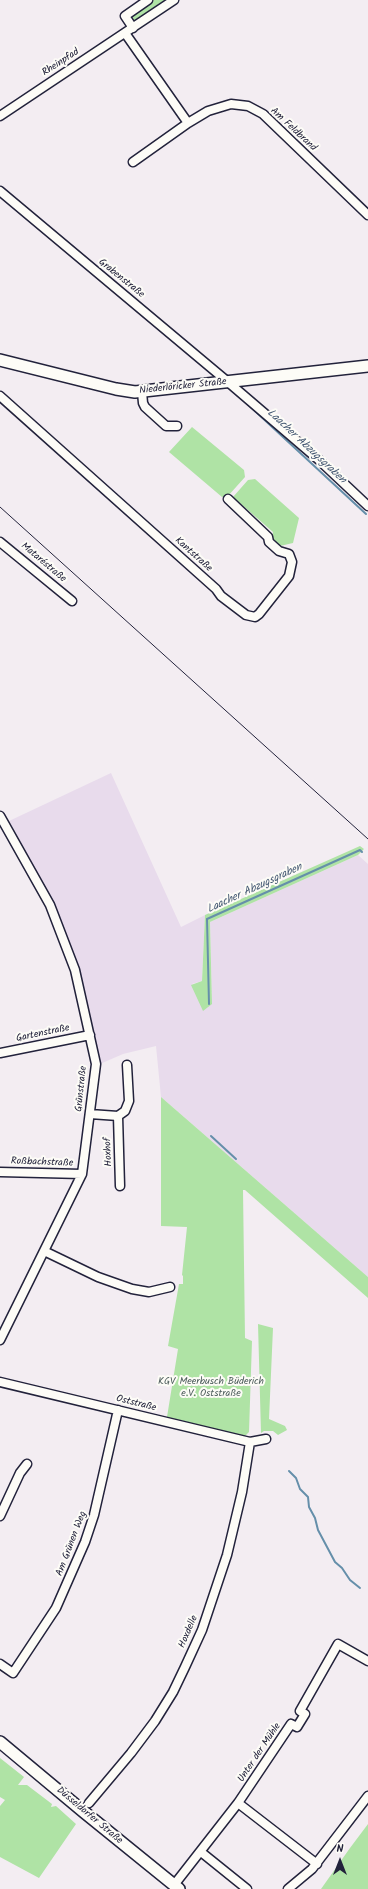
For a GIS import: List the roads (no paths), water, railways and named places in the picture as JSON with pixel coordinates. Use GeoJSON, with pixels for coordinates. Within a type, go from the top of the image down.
{"type":"FeatureCollection","features":[{"type":"Feature","properties":{"kind":"main road","name":"Niederlöricker Straße"},"geometry":{"type":"LineString","coordinates":[[0,360],[116,389],[142,392],[368,366]]}},
{"type":"Feature","properties":{"kind":"main road","name":"Düsseldorfer Straße"},"geometry":{"type":"LineString","coordinates":[[0,1742],[177,1887]]}},
{"type":"Feature","properties":{"kind":"street"},"geometry":{"type":"LineString","coordinates":[[134,28],[125,16],[148,0]]}},
{"type":"Feature","properties":{"kind":"street","name":"Rheinpfad"},"geometry":{"type":"LineString","coordinates":[[0,116],[174,0]]}},
{"type":"Feature","properties":{"kind":"street"},"geometry":{"type":"LineString","coordinates":[[125,33],[188,123]]}},
{"type":"Feature","properties":{"kind":"street","name":"Am Feldbrand"},"geometry":{"type":"LineString","coordinates":[[133,162],[188,123],[208,111],[231,104],[248,106],[263,114],[368,215]]}},
{"type":"Feature","properties":{"kind":"street","name":"Grabenstraße"},"geometry":{"type":"LineString","coordinates":[[0,191],[228,382],[319,460],[368,506]]}},
{"type":"Feature","properties":{"kind":"street"},"geometry":{"type":"LineString","coordinates":[[142,392],[145,407],[166,426],[177,426]]}},
{"type":"Feature","properties":{"kind":"street","name":"Kantstraße"},"geometry":{"type":"LineString","coordinates":[[0,396],[216,589],[221,596],[246,615],[255,617],[289,576],[292,562],[289,554],[279,551],[269,542],[268,537],[228,500]]}},
{"type":"Feature","properties":{"kind":"street","name":"Mataréstraße"},"geometry":{"type":"LineString","coordinates":[[0,542],[72,601]]}},
{"type":"Feature","properties":{"kind":"street","name":"Grünstraße"},"geometry":{"type":"LineString","coordinates":[[0,816],[50,905],[75,970],[96,1064],[82,1174],[0,1340]]}},
{"type":"Feature","properties":{"kind":"street","name":"Gartenstraße"},"geometry":{"type":"LineString","coordinates":[[0,1053],[90,1035]]}},
{"type":"Feature","properties":{"kind":"street"},"geometry":{"type":"LineString","coordinates":[[90,1114],[118,1116],[125,1111],[129,1101],[127,1065]]}},
{"type":"Feature","properties":{"kind":"street","name":"Hoxhof"},"geometry":{"type":"LineString","coordinates":[[118,1116],[120,1186]]}},
{"type":"Feature","properties":{"kind":"street","name":"Roßbachstraße"},"geometry":{"type":"LineString","coordinates":[[0,1172],[82,1174]]}},
{"type":"Feature","properties":{"kind":"street"},"geometry":{"type":"LineString","coordinates":[[44,1251],[98,1277],[136,1290],[157,1292],[170,1287]]}},
{"type":"Feature","properties":{"kind":"street","name":"Oststraße"},"geometry":{"type":"LineString","coordinates":[[0,1382],[250,1442],[266,1439]]}},
{"type":"Feature","properties":{"kind":"street","name":"Am Grünen Weg"},"geometry":{"type":"LineString","coordinates":[[0,1664],[13,1673],[56,1608],[85,1542],[94,1515],[118,1410]]}},
{"type":"Feature","properties":{"kind":"street","name":"Hoxdelle"},"geometry":{"type":"LineString","coordinates":[[90,1803],[132,1753],[155,1721],[173,1692],[194,1648],[219,1583],[227,1555],[242,1492],[250,1442]]}},
{"type":"Feature","properties":{"kind":"street"},"geometry":{"type":"LineString","coordinates":[[0,1516],[20,1473],[27,1464]]}},
{"type":"Feature","properties":{"kind":"street","name":"Unter der Mühle"},"geometry":{"type":"LineString","coordinates":[[177,1887],[238,1803],[291,1724],[297,1727],[305,1714],[300,1710],[338,1644],[368,1661]]}},
{"type":"Feature","properties":{"kind":"street"},"geometry":{"type":"LineString","coordinates":[[288,1889],[317,1864],[368,1796]]}},
{"type":"Feature","properties":{"kind":"street"},"geometry":{"type":"LineString","coordinates":[[238,1803],[317,1864]]}},
{"type":"Feature","properties":{"kind":"street"},"geometry":{"type":"LineString","coordinates":[[201,1852],[247,1889]]}},
{"type":"Feature","properties":{"kind":"waterway","name":"Laacher Abzugsgraben"},"geometry":{"type":"LineString","coordinates":[[242,399],[366,514]]}},
{"type":"Feature","properties":{"kind":"waterway","name":"Laacher Abzugsgraben"},"geometry":{"type":"LineString","coordinates":[[209,1004],[207,919],[360,850],[362,852]]}},
{"type":"Feature","properties":{"kind":"waterway","name":"Laacher Abzugsgraben"},"geometry":{"type":"LineString","coordinates":[[211,1136],[236,1159]]}},
{"type":"Feature","properties":{"kind":"waterway"},"geometry":{"type":"LineString","coordinates":[[289,1471],[296,1478],[300,1489],[308,1497],[309,1507],[315,1518],[318,1530],[335,1562],[342,1568],[350,1580],[360,1588]]}},
{"type":"Feature","properties":{"kind":"tram line"},"geometry":{"type":"LineString","coordinates":[[0,507],[368,839]]}},
{"type":"Feature","properties":{"kind":"park label","name":"KGV Meerbusch Büderich e.V. Oststraße"},"geometry":{"type":"Point","coordinates":[211,1388]}}]}
